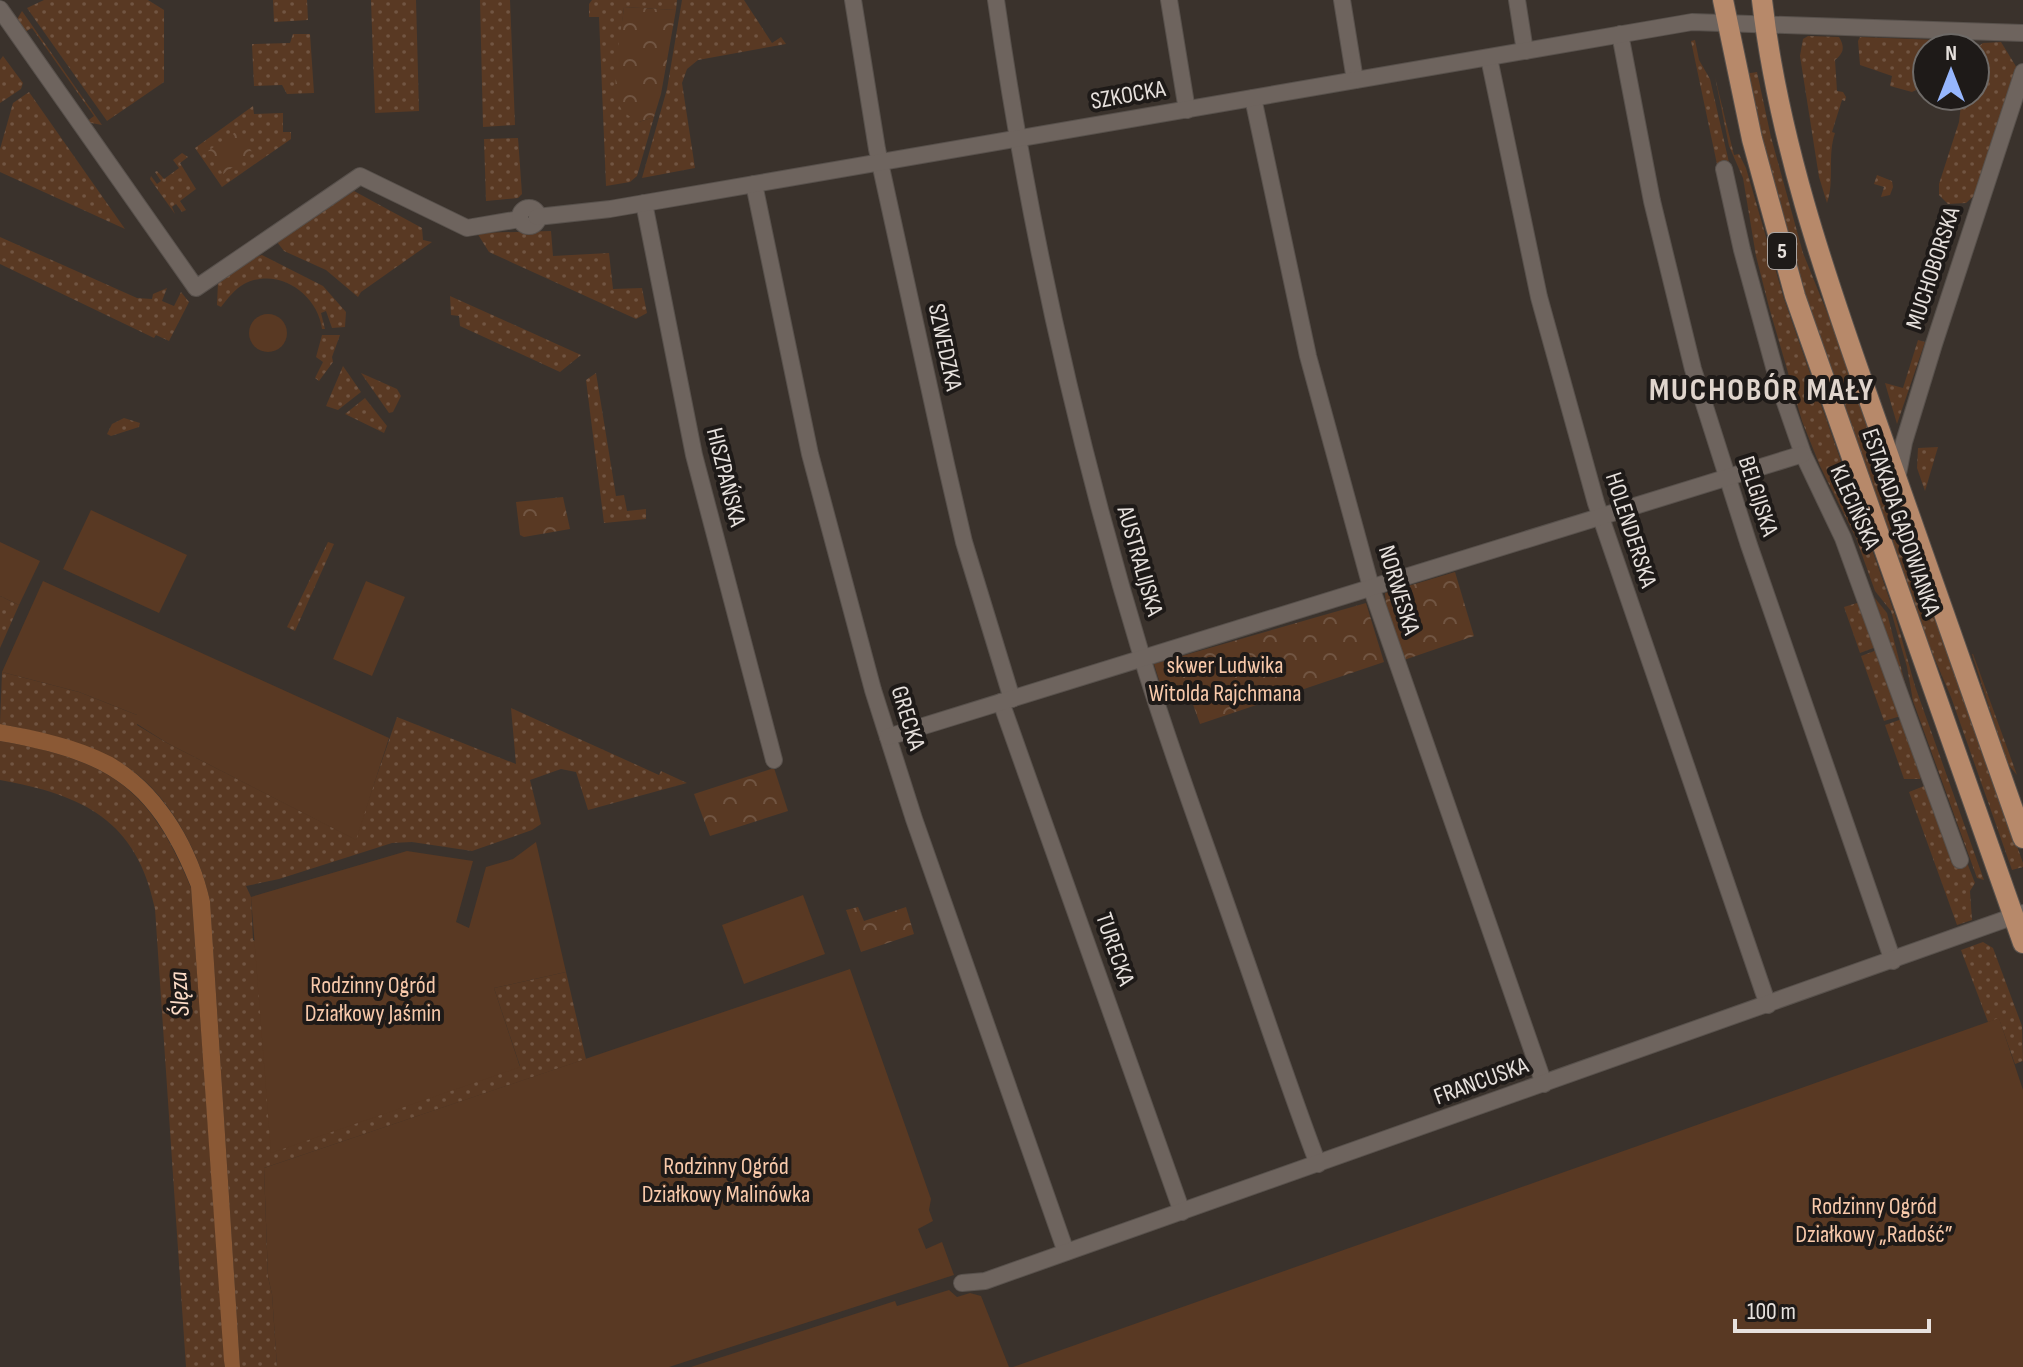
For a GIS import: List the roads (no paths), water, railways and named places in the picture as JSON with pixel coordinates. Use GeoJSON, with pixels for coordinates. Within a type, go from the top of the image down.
{"type":"FeatureCollection","features":[{"type":"Feature","properties":{"kind":"main road","name":"ESTAKADA GĄDOWIANKA"},"geometry":{"type":"LineString","coordinates":[[1723,0],[1755,152],[1795,296],[2018,915]]}},
{"type":"Feature","properties":{"kind":"main road","name":"ESTAKADA GĄDOWIANKA"},"geometry":{"type":"LineString","coordinates":[[1762,0],[1764,24],[1800,190],[1896,481],[2023,838]]}},
{"type":"Feature","properties":{"kind":"main road","name":"5"},"geometry":{"type":"LineString","coordinates":[[2018,915],[2023,943]]}},
{"type":"Feature","properties":{"kind":"street","name":"SZWEDZKA"},"geometry":{"type":"LineString","coordinates":[[853,0],[866,93],[880,161],[964,542],[1007,700]]}},
{"type":"Feature","properties":{"kind":"street","name":"AUSTRALIJSKA"},"geometry":{"type":"LineString","coordinates":[[996,0],[1018,139],[1077,421],[1142,658],[1318,1164]]}},
{"type":"Feature","properties":{"kind":"street"},"geometry":{"type":"LineString","coordinates":[[1169,0],[1187,110]]}},
{"type":"Feature","properties":{"kind":"street"},"geometry":{"type":"LineString","coordinates":[[1342,0],[1355,80]]}},
{"type":"Feature","properties":{"kind":"street"},"geometry":{"type":"LineString","coordinates":[[1517,0],[1525,51]]}},
{"type":"Feature","properties":{"kind":"street","name":"SZKOCKA"},"geometry":{"type":"LineString","coordinates":[[0,9],[196,288],[360,176],[467,228],[520,219],[529,226],[535,223],[537,217],[644,203],[1694,22],[2023,33]]}},
{"type":"Feature","properties":{"kind":"street","name":"BELGIJSKA"},"geometry":{"type":"LineString","coordinates":[[1620,34],[1673,295],[1727,479],[1893,961]]}},
{"type":"Feature","properties":{"kind":"street","name":"HOLENDERSKA"},"geometry":{"type":"LineString","coordinates":[[1489,58],[1536,284],[1601,518],[1768,1005]]}},
{"type":"Feature","properties":{"kind":"street","name":"MUCHOBORSKA"},"geometry":{"type":"LineString","coordinates":[[1896,481],[1904,442],[1934,344],[2023,72]]}},
{"type":"Feature","properties":{"kind":"street","name":"NORWESKA"},"geometry":{"type":"LineString","coordinates":[[1253,98],[1308,356],[1371,587],[1544,1084]]}},
{"type":"Feature","properties":{"kind":"street","name":"KLECIŃSKA"},"geometry":{"type":"LineString","coordinates":[[1724,169],[1767,343],[1803,454],[1843,538],[1960,860]]}},
{"type":"Feature","properties":{"kind":"street","name":"GRECKA"},"geometry":{"type":"LineString","coordinates":[[754,184],[818,486],[888,737],[1066,1252]]}},
{"type":"Feature","properties":{"kind":"street","name":"HISZPAŃSKA"},"geometry":{"type":"LineString","coordinates":[[644,203],[694,455],[774,760]]}},
{"type":"Feature","properties":{"kind":"street"},"geometry":{"type":"LineString","coordinates":[[888,737],[1803,454]]}},
{"type":"Feature","properties":{"kind":"street","name":"TURECKA"},"geometry":{"type":"LineString","coordinates":[[1007,700],[1182,1212]]}},
{"type":"Feature","properties":{"kind":"street","name":"FRANCUSKA"},"geometry":{"type":"LineString","coordinates":[[962,1283],[985,1281],[2018,915]]}},
{"type":"Feature","properties":{"kind":"district","name":"MUCHOBÓR MAŁY"},"geometry":{"type":"Point","coordinates":[1762,390]}},
{"type":"Feature","properties":{"kind":"park label","name":"skwer Ludwika Witolda Rajchmana"},"geometry":{"type":"Point","coordinates":[1225,679]}},
{"type":"Feature","properties":{"kind":"park label","name":"Rodzinny Ogród Działkowy Jaśmin"},"geometry":{"type":"Point","coordinates":[373,999]}},
{"type":"Feature","properties":{"kind":"park label","name":"Rodzinny Ogród Działkowy Malinówka"},"geometry":{"type":"Point","coordinates":[726,1180]}},
{"type":"Feature","properties":{"kind":"park label","name":"Rodzinny Ogród Działkowy „Radość”"},"geometry":{"type":"Point","coordinates":[1874,1220]}},
{"type":"Feature","properties":{"kind":"water label","name":"Ślęza"},"geometry":{"type":"Point","coordinates":[180,994]}}]}
